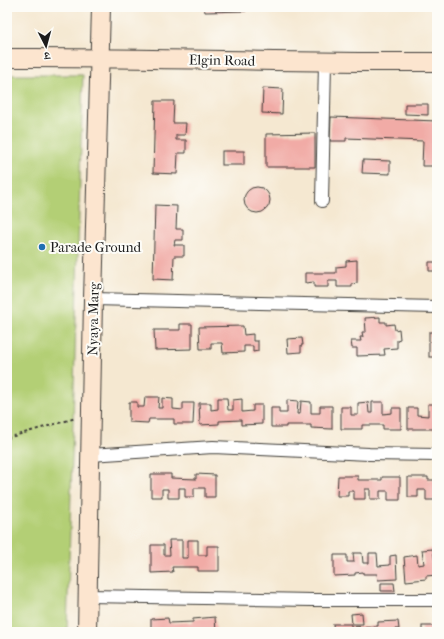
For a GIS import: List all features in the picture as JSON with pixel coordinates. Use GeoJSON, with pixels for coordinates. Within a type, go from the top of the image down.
{"type":"FeatureCollection","features":[{"type":"Feature","properties":{"kind":"street","name":"Nyaya Marg"},"geometry":{"type":"LineString","coordinates":[[87,632],[93,299],[101,7]]}},
{"type":"Feature","properties":{"kind":"street","name":"Elgin Road"},"geometry":{"type":"LineString","coordinates":[[7,58],[437,62]]}},
{"type":"Feature","properties":{"kind":"street"},"geometry":{"type":"LineString","coordinates":[[322,201],[325,62]]}},
{"type":"Feature","properties":{"kind":"street"},"geometry":{"type":"LineString","coordinates":[[93,299],[437,307]]}},
{"type":"Feature","properties":{"kind":"street"},"geometry":{"type":"LineString","coordinates":[[90,455],[213,447],[369,454],[437,455]]}},
{"type":"Feature","properties":{"kind":"street"},"geometry":{"type":"LineString","coordinates":[[88,596],[312,600],[437,600]]}},
{"type":"Feature","properties":{"kind":"path"},"geometry":{"type":"LineString","coordinates":[[7,438],[73,418],[91,416]]}},
{"type":"Feature","properties":{"kind":"green space","name":"Parade Ground"},"geometry":{"type":"Polygon","coordinates":[[[7,75],[83,75],[67,632],[7,632],[7,75]]]}},
{"type":"Feature","properties":{"kind":"building"},"geometry":{"type":"Polygon","coordinates":[[[204,7],[245,7],[246,11],[205,12],[204,7]]]}},
{"type":"Feature","properties":{"kind":"building"},"geometry":{"type":"Polygon","coordinates":[[[263,88],[283,89],[282,114],[262,113],[263,88]]]}},
{"type":"Feature","properties":{"kind":"building"},"geometry":{"type":"Polygon","coordinates":[[[155,101],[174,101],[173,123],[186,123],[185,135],[176,135],[176,140],[186,140],[186,153],[178,153],[177,174],[153,173],[155,101]]]}},
{"type":"Feature","properties":{"kind":"building"},"geometry":{"type":"Polygon","coordinates":[[[405,104],[428,104],[428,115],[405,114],[405,104]]]}},
{"type":"Feature","properties":{"kind":"building"},"geometry":{"type":"Polygon","coordinates":[[[331,117],[437,121],[437,166],[422,166],[423,141],[346,138],[346,141],[330,141],[331,117]]]}},
{"type":"Feature","properties":{"kind":"building"},"geometry":{"type":"Polygon","coordinates":[[[315,133],[315,167],[266,167],[266,134],[315,133]]]}},
{"type":"Feature","properties":{"kind":"building"},"geometry":{"type":"Polygon","coordinates":[[[222,151],[244,151],[244,165],[222,165],[222,151]]]}},
{"type":"Feature","properties":{"kind":"building"},"geometry":{"type":"Polygon","coordinates":[[[363,160],[390,161],[390,174],[362,173],[363,160]]]}},
{"type":"Feature","properties":{"kind":"building"},"geometry":{"type":"Polygon","coordinates":[[[257,187],[266,191],[270,200],[266,209],[257,213],[248,209],[244,200],[248,191],[257,187]]]}},
{"type":"Feature","properties":{"kind":"building"},"geometry":{"type":"Polygon","coordinates":[[[155,205],[177,206],[176,229],[183,229],[183,240],[175,240],[174,245],[184,245],[184,256],[174,256],[173,280],[153,279],[155,205]]]}},
{"type":"Feature","properties":{"kind":"building"},"geometry":{"type":"Polygon","coordinates":[[[357,260],[357,283],[352,284],[352,287],[337,287],[337,281],[328,281],[328,287],[314,287],[314,282],[305,283],[305,273],[336,273],[336,267],[346,266],[346,261],[357,260]]]}},
{"type":"Feature","properties":{"kind":"building"},"geometry":{"type":"Polygon","coordinates":[[[429,262],[435,262],[437,271],[429,271],[429,262]]]}},
{"type":"Feature","properties":{"kind":"building"},"geometry":{"type":"Polygon","coordinates":[[[380,317],[380,322],[386,322],[386,325],[394,324],[395,330],[399,329],[400,339],[397,340],[397,348],[384,349],[385,355],[357,356],[357,348],[352,348],[351,341],[361,341],[360,337],[363,337],[362,332],[366,332],[365,318],[380,317]]]}},
{"type":"Feature","properties":{"kind":"building"},"geometry":{"type":"Polygon","coordinates":[[[180,324],[192,324],[192,349],[155,350],[154,330],[180,330],[180,324]]]}},
{"type":"Feature","properties":{"kind":"building"},"geometry":{"type":"Polygon","coordinates":[[[243,326],[244,335],[253,334],[253,341],[258,341],[258,351],[253,352],[253,346],[244,346],[244,352],[223,353],[222,343],[211,343],[211,349],[200,349],[199,327],[243,326]]]}},
{"type":"Feature","properties":{"kind":"building"},"geometry":{"type":"Polygon","coordinates":[[[429,332],[437,332],[437,357],[429,357],[429,332]]]}},
{"type":"Feature","properties":{"kind":"building"},"geometry":{"type":"Polygon","coordinates":[[[302,338],[303,345],[301,345],[301,352],[288,353],[287,339],[302,338]]]}},
{"type":"Feature","properties":{"kind":"building"},"geometry":{"type":"Polygon","coordinates":[[[145,397],[159,397],[158,408],[162,408],[162,398],[173,399],[173,409],[183,410],[183,403],[194,403],[193,424],[174,424],[174,419],[149,419],[148,423],[129,422],[129,402],[137,402],[137,407],[144,407],[145,397]]]}},
{"type":"Feature","properties":{"kind":"building"},"geometry":{"type":"Polygon","coordinates":[[[218,398],[227,398],[228,410],[233,410],[233,400],[242,399],[242,412],[253,411],[253,405],[262,405],[262,424],[241,425],[241,420],[219,421],[219,424],[200,425],[199,403],[211,403],[211,410],[218,409],[218,398]]]}},
{"type":"Feature","properties":{"kind":"building"},"geometry":{"type":"Polygon","coordinates":[[[287,400],[298,401],[297,414],[300,414],[301,401],[311,402],[311,413],[320,413],[320,406],[332,406],[332,429],[311,428],[311,425],[286,425],[286,427],[271,427],[271,408],[279,408],[279,413],[287,413],[287,400]]]}},
{"type":"Feature","properties":{"kind":"building"},"geometry":{"type":"Polygon","coordinates":[[[368,402],[369,413],[372,413],[372,402],[383,402],[383,414],[392,413],[392,408],[401,408],[401,429],[383,429],[383,425],[362,425],[362,429],[341,429],[341,407],[351,407],[351,415],[358,415],[358,403],[368,402]]]}},
{"type":"Feature","properties":{"kind":"building"},"geometry":{"type":"Polygon","coordinates":[[[428,404],[437,404],[437,429],[408,429],[408,408],[417,408],[417,415],[428,416],[428,404]]]}},
{"type":"Feature","properties":{"kind":"building"},"geometry":{"type":"Polygon","coordinates":[[[151,474],[171,474],[171,478],[196,479],[196,474],[215,475],[215,497],[205,497],[205,488],[194,488],[194,497],[185,497],[185,488],[179,488],[179,498],[168,498],[168,489],[162,489],[162,497],[151,497],[151,474]]]}},
{"type":"Feature","properties":{"kind":"building"},"geometry":{"type":"Polygon","coordinates":[[[338,476],[358,476],[358,480],[382,480],[382,477],[400,477],[400,500],[388,500],[388,491],[380,491],[380,499],[370,499],[370,489],[365,489],[365,499],[354,499],[354,491],[348,491],[348,496],[337,496],[338,476]]]}},
{"type":"Feature","properties":{"kind":"building"},"geometry":{"type":"Polygon","coordinates":[[[408,477],[428,477],[428,480],[437,480],[436,500],[426,500],[426,490],[418,490],[418,497],[408,497],[408,477]]]}},
{"type":"Feature","properties":{"kind":"building"},"geometry":{"type":"Polygon","coordinates":[[[169,540],[182,540],[182,558],[188,558],[188,540],[198,540],[198,555],[207,555],[207,546],[219,546],[219,571],[198,571],[198,567],[172,567],[173,572],[151,573],[151,545],[164,545],[164,555],[170,555],[169,540]]]}},
{"type":"Feature","properties":{"kind":"building"},"geometry":{"type":"Polygon","coordinates":[[[433,549],[435,563],[437,563],[437,575],[426,576],[426,579],[406,581],[404,557],[417,555],[418,565],[424,564],[422,550],[433,549]]]}},
{"type":"Feature","properties":{"kind":"building"},"geometry":{"type":"Polygon","coordinates":[[[353,553],[362,553],[363,563],[369,563],[369,553],[377,553],[378,566],[390,565],[390,556],[396,555],[397,579],[378,580],[377,574],[363,574],[363,572],[355,573],[355,575],[334,576],[334,555],[347,555],[347,562],[354,562],[353,553]]]}},
{"type":"Feature","properties":{"kind":"building"},"geometry":{"type":"Polygon","coordinates":[[[381,583],[394,583],[395,591],[381,591],[381,583]]]}},
{"type":"Feature","properties":{"kind":"building"},"geometry":{"type":"Polygon","coordinates":[[[362,613],[363,624],[352,624],[351,614],[362,613]]]}},
{"type":"Feature","properties":{"kind":"building"},"geometry":{"type":"Polygon","coordinates":[[[215,617],[216,632],[151,632],[151,619],[168,618],[169,623],[193,622],[193,619],[215,617]]]}},
{"type":"Feature","properties":{"kind":"building"},"geometry":{"type":"Polygon","coordinates":[[[398,621],[399,629],[395,629],[395,632],[334,632],[333,624],[351,624],[351,627],[378,626],[378,622],[398,621]]]}},
{"type":"Feature","properties":{"kind":"building"},"geometry":{"type":"Polygon","coordinates":[[[422,626],[437,626],[437,632],[422,632],[422,626]]]}},
{"type":"Feature","properties":{"kind":"place","name":"Parade Ground"},"geometry":{"type":"Point","coordinates":[42,247]}}]}
